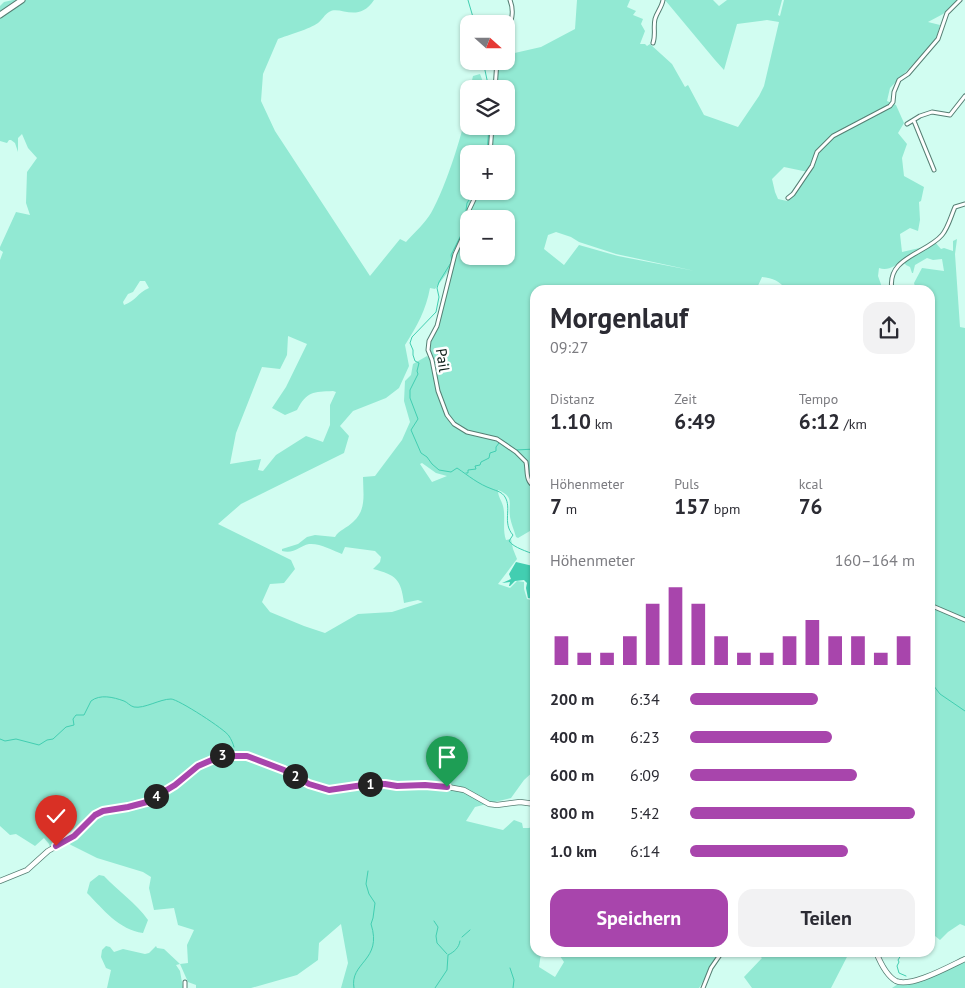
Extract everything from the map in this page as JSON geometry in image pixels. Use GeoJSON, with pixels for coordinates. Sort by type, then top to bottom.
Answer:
{"type":"FeatureCollection","features":[{"type":"Feature","properties":{"kind":"main road"},"geometry":{"type":"LineString","coordinates":[[0,15],[22,0]]}},
{"type":"Feature","properties":{"kind":"street"},"geometry":{"type":"LineString","coordinates":[[510,0],[512,15]]}},
{"type":"Feature","properties":{"kind":"street"},"geometry":{"type":"LineString","coordinates":[[653,43],[655,37],[653,29],[656,16],[662,8],[663,0]]}},
{"type":"Feature","properties":{"kind":"street"},"geometry":{"type":"LineString","coordinates":[[788,198],[793,194],[812,166],[817,152],[833,136],[890,106],[893,102],[894,92],[899,80],[908,74],[938,39],[947,13],[960,0]]}},
{"type":"Feature","properties":{"kind":"street"},"geometry":{"type":"LineString","coordinates":[[907,124],[920,116],[932,112],[950,115],[965,96]]}},
{"type":"Feature","properties":{"kind":"street"},"geometry":{"type":"LineString","coordinates":[[914,121],[934,170]]}},
{"type":"Feature","properties":{"kind":"street","name":"Pail"},"geometry":{"type":"LineString","coordinates":[[474,200],[469,210],[466,230],[455,254],[439,320],[429,341],[428,350],[432,360],[438,391],[451,421],[458,428],[467,432],[497,439],[516,452],[526,462],[527,477],[530,482]]}},
{"type":"Feature","properties":{"kind":"street"},"geometry":{"type":"LineString","coordinates":[[892,285],[899,265],[908,256],[925,250],[942,236],[955,207],[965,204]]}},
{"type":"Feature","properties":{"kind":"street"},"geometry":{"type":"LineString","coordinates":[[935,607],[965,620]]}},
{"type":"Feature","properties":{"kind":"street"},"geometry":{"type":"LineString","coordinates":[[0,881],[27,870],[48,850],[81,830],[95,815],[107,810],[147,802],[175,785],[198,766],[221,756],[247,756],[284,770],[309,784],[329,790],[370,784],[397,786],[438,785],[464,790],[490,804],[530,803]]}},
{"type":"Feature","properties":{"kind":"street"},"geometry":{"type":"LineString","coordinates":[[703,988],[711,968],[719,957]]}},
{"type":"Feature","properties":{"kind":"street"},"geometry":{"type":"LineString","coordinates":[[879,957],[890,976],[896,982],[902,983],[917,981],[965,959]]}},
{"type":"Feature","properties":{"kind":"street"},"geometry":{"type":"LineString","coordinates":[[185,982],[185,988]]}},
{"type":"Feature","properties":{"kind":"shaded area"},"geometry":{"type":"Polygon","coordinates":[[[13,0],[374,0],[362,11],[333,10],[314,25],[278,39],[263,74],[261,101],[275,131],[370,276],[400,239],[406,242],[431,213],[443,188],[460,135],[490,135],[489,145],[460,145],[460,200],[471,200],[469,210],[460,210],[460,239],[453,252],[450,269],[435,289],[430,288],[421,318],[405,345],[409,366],[399,388],[386,398],[353,411],[340,426],[349,436],[344,453],[241,504],[218,524],[291,560],[295,569],[284,583],[270,584],[262,602],[270,612],[325,633],[358,614],[392,612],[423,602],[418,600],[404,603],[401,588],[396,579],[387,573],[373,569],[380,562],[381,557],[375,551],[345,547],[342,554],[313,544],[286,552],[282,551],[282,549],[298,544],[307,537],[315,535],[335,537],[351,524],[362,507],[363,477],[375,476],[402,440],[410,422],[404,401],[405,381],[411,375],[413,364],[427,356],[431,360],[428,346],[437,326],[460,241],[460,265],[515,265],[515,210],[469,210],[474,200],[515,200],[515,145],[490,145],[491,135],[515,135],[515,80],[496,80],[496,70],[515,70],[515,53],[541,47],[575,29],[577,0],[630,0],[627,7],[636,11],[633,15],[643,19],[641,24],[645,31],[640,44],[647,46],[650,44],[672,64],[685,87],[688,85],[704,115],[738,127],[764,86],[779,22],[767,20],[737,24],[724,70],[665,0],[713,0],[719,6],[727,0],[782,0],[778,15],[780,16],[784,0],[957,0],[943,14],[928,22],[940,25],[937,36],[927,50],[890,88],[887,101],[896,105],[904,123],[898,133],[907,144],[902,158],[904,176],[924,187],[921,201],[919,202],[920,220],[918,231],[910,228],[900,234],[902,252],[924,247],[934,241],[941,249],[953,251],[953,241],[957,239],[955,254],[960,327],[965,328],[965,619],[935,606],[935,285],[915,285],[914,283],[922,268],[944,271],[942,259],[933,260],[927,258],[915,265],[913,273],[910,267],[902,260],[892,267],[886,269],[879,268],[878,276],[881,285],[782,285],[776,280],[762,277],[758,285],[530,285],[530,531],[518,538],[516,537],[510,517],[509,498],[498,490],[504,510],[506,540],[511,539],[517,559],[498,584],[510,588],[517,581],[524,582],[527,599],[530,600],[530,775],[511,798],[475,807],[466,821],[503,830],[514,820],[522,823],[523,828],[530,828],[530,957],[540,957],[539,967],[555,977],[564,962],[561,957],[718,957],[699,988],[341,988],[348,963],[341,924],[319,943],[318,960],[297,975],[251,988],[196,988],[196,985],[188,982],[180,964],[188,963],[187,945],[194,930],[178,925],[174,908],[154,910],[149,888],[151,877],[143,872],[97,858],[67,842],[51,851],[49,844],[44,838],[35,846],[16,834],[10,835],[0,826],[0,260],[3,252],[0,250],[0,247],[16,212],[30,215],[26,203],[27,172],[37,158],[28,148],[22,134],[18,138],[18,152],[15,143],[11,140],[7,143],[0,141],[0,6],[4,2],[13,0]],[[784,167],[772,179],[778,199],[787,201],[794,194],[808,172],[784,167]],[[556,232],[548,235],[544,249],[564,265],[579,245],[618,256],[695,271],[616,254],[556,232]],[[140,281],[133,292],[128,294],[123,302],[124,305],[149,288],[145,281],[140,281]],[[288,336],[287,355],[280,369],[262,367],[236,433],[230,464],[261,459],[258,470],[263,471],[276,455],[306,436],[323,442],[330,425],[330,405],[336,392],[311,394],[304,399],[297,410],[285,415],[272,408],[286,387],[307,344],[288,336]],[[422,463],[420,464],[432,482],[447,476],[436,473],[422,463]]]}},
{"type":"Feature","properties":{"kind":"shaded area"},"geometry":{"type":"Polygon","coordinates":[[[480,74],[482,80],[472,80],[473,76],[480,74]]]}},
{"type":"Feature","properties":{"kind":"shaded area"},"geometry":{"type":"Polygon","coordinates":[[[516,562],[530,565],[530,598],[528,598],[526,588],[527,583],[524,580],[515,581],[510,586],[510,582],[502,583],[511,579],[509,574],[516,562]]]}},
{"type":"Feature","properties":{"kind":"shaded area"},"geometry":{"type":"Polygon","coordinates":[[[935,609],[965,621],[965,926],[960,924],[940,940],[935,936],[935,609]]]}},
{"type":"Feature","properties":{"kind":"shaded area"},"geometry":{"type":"Polygon","coordinates":[[[99,875],[104,876],[148,920],[143,933],[126,928],[119,923],[105,912],[87,893],[90,882],[99,875]]]}},
{"type":"Feature","properties":{"kind":"shaded area"},"geometry":{"type":"Polygon","coordinates":[[[106,946],[110,947],[114,952],[123,949],[145,954],[149,953],[156,946],[157,948],[164,949],[180,964],[176,965],[180,971],[183,988],[107,988],[111,970],[106,968],[101,957],[102,950],[106,946]]]}},
{"type":"Feature","properties":{"kind":"shaded area"},"geometry":{"type":"Polygon","coordinates":[[[761,957],[847,957],[831,988],[752,988],[744,977],[762,958],[761,957]]]}},
{"type":"Feature","properties":{"kind":"shaded area"},"geometry":{"type":"Polygon","coordinates":[[[965,960],[965,988],[892,988],[898,984],[913,984],[965,960]]]}},
{"type":"Feature","properties":{"kind":"waterway"},"geometry":{"type":"LineString","coordinates":[[468,0],[472,15]]}},
{"type":"Feature","properties":{"kind":"waterway"},"geometry":{"type":"LineString","coordinates":[[485,70],[487,80]]}},
{"type":"Feature","properties":{"kind":"waterway"},"geometry":{"type":"LineString","coordinates":[[488,135],[488,145]]}},
{"type":"Feature","properties":{"kind":"waterway"},"geometry":{"type":"LineString","coordinates":[[469,200],[463,231],[451,255],[452,261],[437,288],[439,297],[436,312],[412,337],[410,343],[415,361],[419,363],[418,374],[410,390],[410,398],[418,419],[411,430],[421,453],[439,470],[451,472],[457,468],[478,482],[504,495],[508,506],[508,526],[513,535],[509,541],[530,553]]}},
{"type":"Feature","properties":{"kind":"waterway"},"geometry":{"type":"LineString","coordinates":[[502,440],[516,450],[530,449]]}},
{"type":"Feature","properties":{"kind":"waterway"},"geometry":{"type":"LineString","coordinates":[[466,473],[468,473],[468,470],[476,469],[475,466],[480,465],[481,462],[489,458],[490,453],[496,451],[499,443]]}},
{"type":"Feature","properties":{"kind":"waterway"},"geometry":{"type":"LineString","coordinates":[[935,688],[940,694],[965,711]]}},
{"type":"Feature","properties":{"kind":"waterway"},"geometry":{"type":"LineString","coordinates":[[0,739],[5,741],[16,739],[39,745],[53,739],[66,727],[74,725],[73,719],[76,715],[84,715],[91,701],[98,697],[115,698],[138,707],[171,699],[192,709],[220,728],[229,736],[234,747]]}},
{"type":"Feature","properties":{"kind":"waterway"},"geometry":{"type":"LineString","coordinates":[[354,988],[356,972],[370,954],[373,946],[374,936],[371,924],[375,903],[369,894],[366,884],[368,871]]}},
{"type":"Feature","properties":{"kind":"waterway"},"geometry":{"type":"LineString","coordinates":[[434,921],[438,927],[437,943],[447,954]]}},
{"type":"Feature","properties":{"kind":"waterway"},"geometry":{"type":"LineString","coordinates":[[462,937],[470,930]]}},
{"type":"Feature","properties":{"kind":"waterway"},"geometry":{"type":"LineString","coordinates":[[435,988],[447,970],[448,955],[456,950],[460,941]]}},
{"type":"Feature","properties":{"kind":"waterway"},"geometry":{"type":"LineString","coordinates":[[900,957],[897,966],[899,973],[906,976]]}},
{"type":"Feature","properties":{"kind":"waterway"},"geometry":{"type":"LineString","coordinates":[[510,968],[514,980],[513,988]]}},
{"type":"Feature","properties":{"kind":"route"},"geometry":{"type":"LineString","coordinates":[[56,846],[74,836],[95,815],[107,810],[147,802],[175,785],[198,766],[210,759],[221,756],[247,756],[284,770],[309,784],[329,790],[370,784],[397,786],[438,785],[447,787]]}}]}
